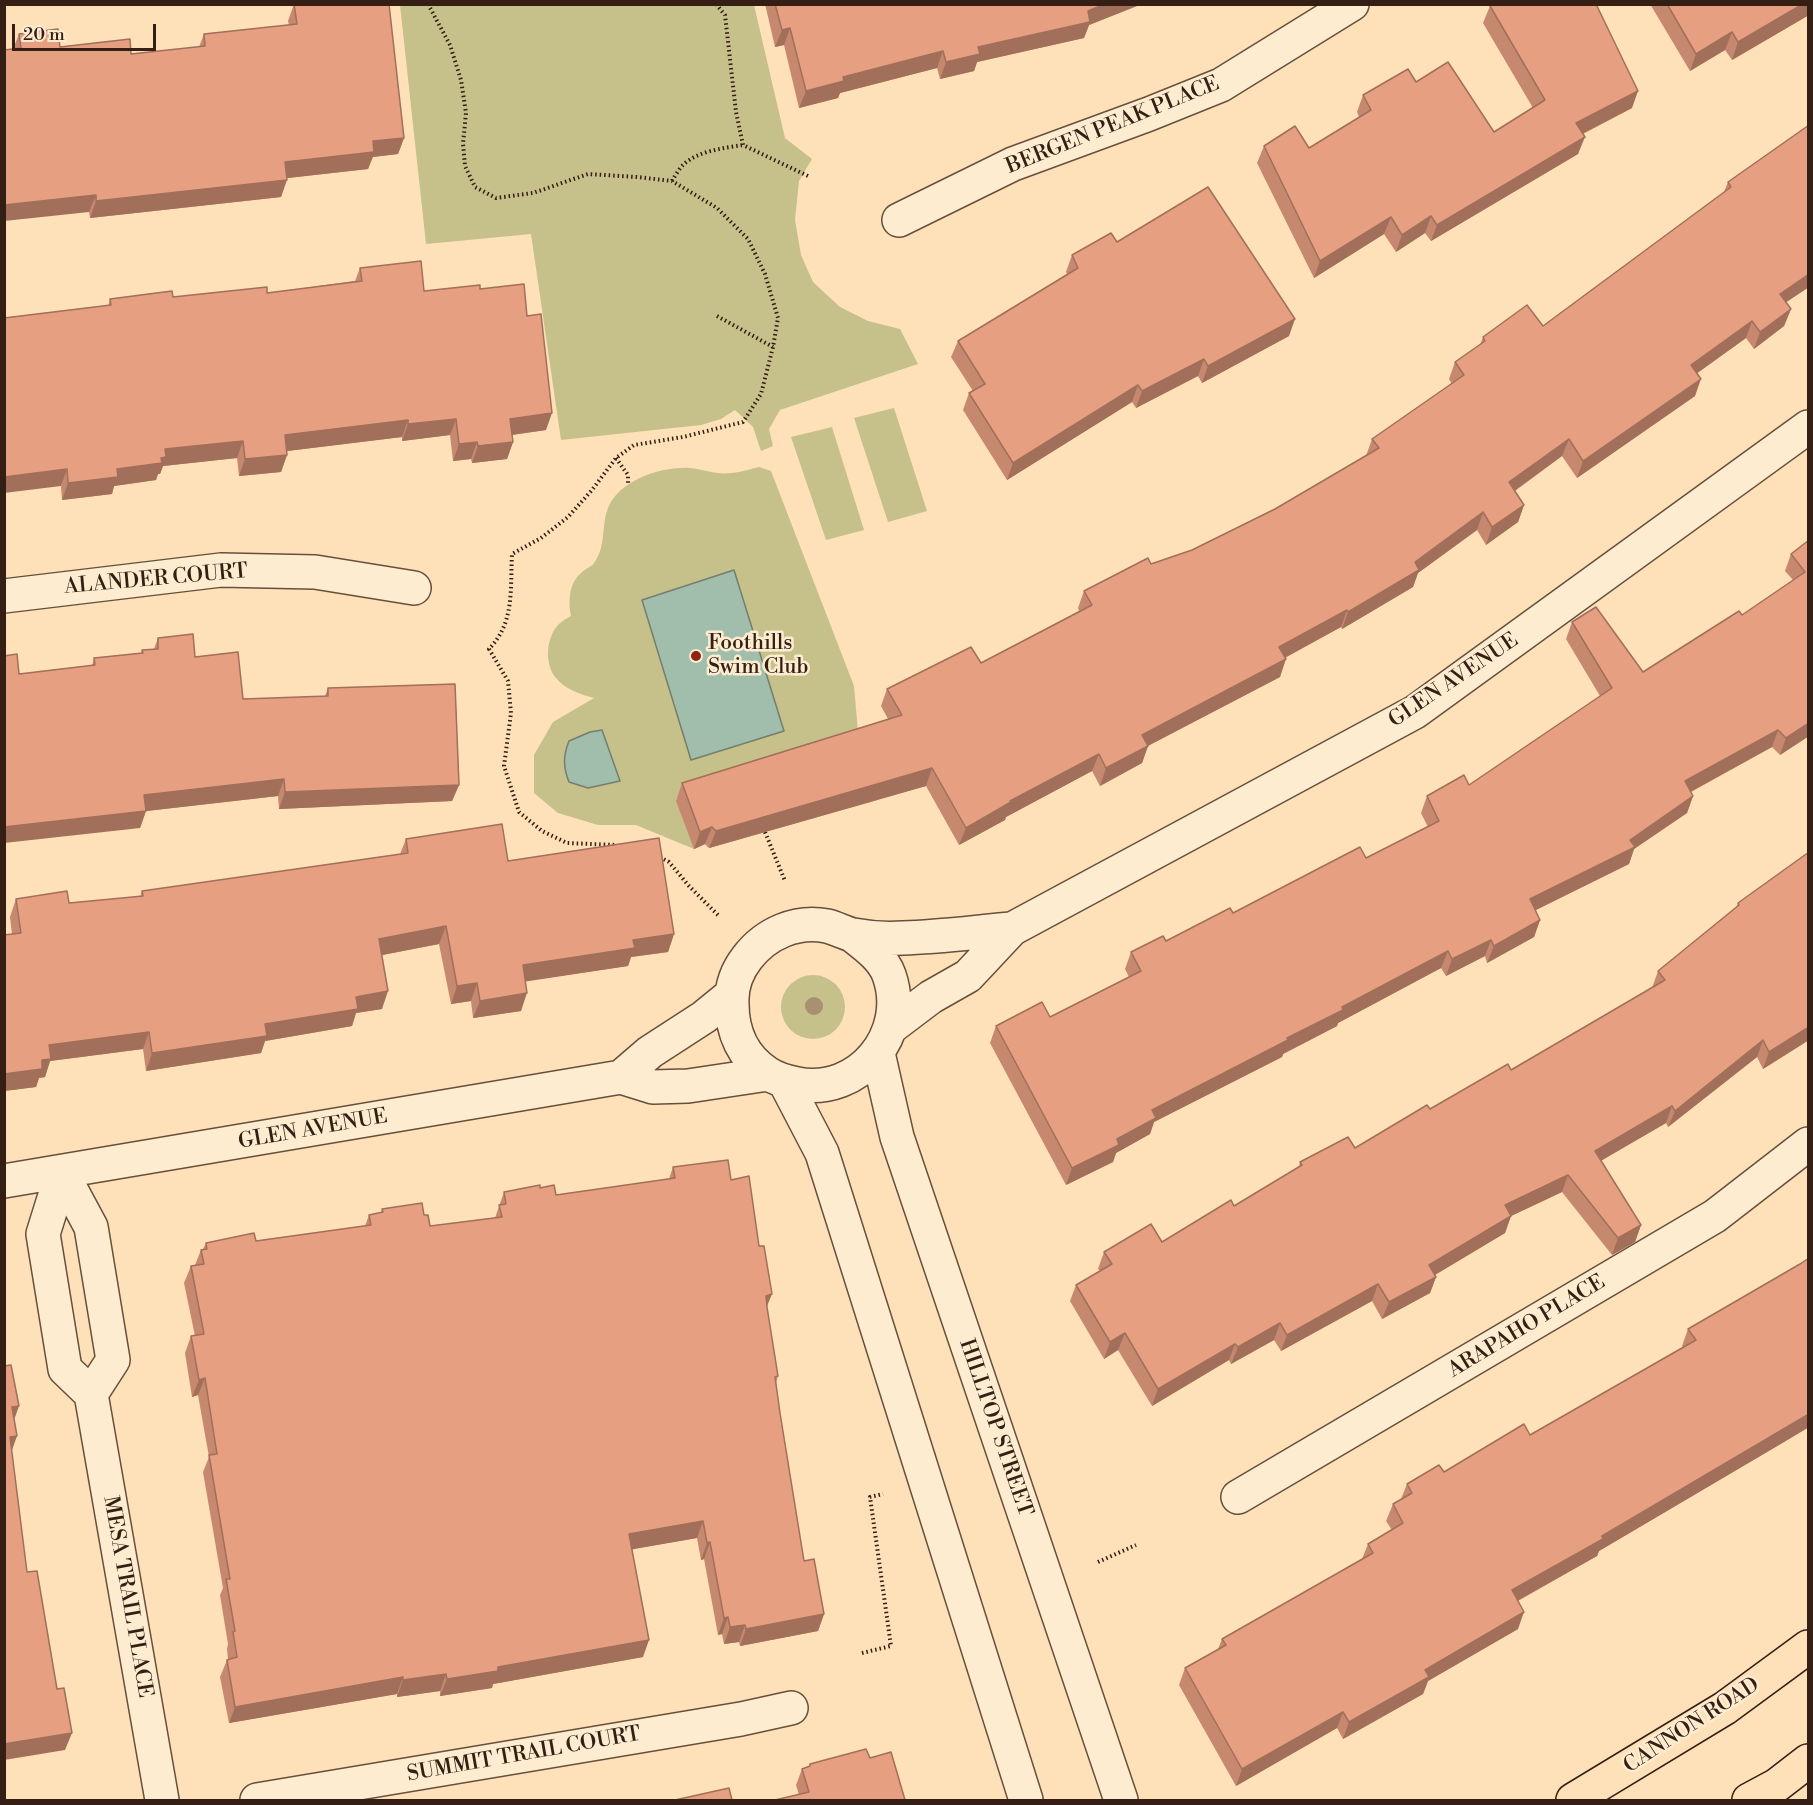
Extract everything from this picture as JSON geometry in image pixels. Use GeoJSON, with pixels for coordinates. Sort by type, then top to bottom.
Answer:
{"type":"FeatureCollection","features":[{"type":"Feature","properties":{"kind":"main road","name":"CANNON ROAD"},"geometry":{"type":"LineString","coordinates":[[1573,1800],[1725,1708],[1809,1647]]}},
{"type":"Feature","properties":{"kind":"main road"},"geometry":{"type":"LineString","coordinates":[[1749,1800],[1777,1785],[1809,1761]]}},
{"type":"Feature","properties":{"kind":"street","name":"BERGEN PEAK PLACE"},"geometry":{"type":"LineString","coordinates":[[899,220],[1013,164],[1149,114],[1221,84],[1352,4]]}},
{"type":"Feature","properties":{"kind":"street","name":"GLEN AVENUE"},"geometry":{"type":"LineString","coordinates":[[884,1041],[931,997],[968,975],[1012,929],[1415,712],[1809,427]]}},
{"type":"Feature","properties":{"kind":"street","name":"ALANDER COURT"},"geometry":{"type":"LineString","coordinates":[[4,596],[221,570],[315,572],[414,588]]}},
{"type":"Feature","properties":{"kind":"street"},"geometry":{"type":"LineString","coordinates":[[777,1078],[811,1087],[836,1083],[860,1071],[884,1041],[893,1001],[888,974],[873,952],[852,935],[828,926],[801,925],[776,933],[755,948],[739,969],[731,995],[732,1021],[741,1047],[777,1078],[822,1153],[1026,1800]]}},
{"type":"Feature","properties":{"kind":"street","name":"GLEN AVENUE"},"geometry":{"type":"LineString","coordinates":[[852,935],[903,938],[1012,929]]}},
{"type":"Feature","properties":{"kind":"street"},"geometry":{"type":"LineString","coordinates":[[621,1077],[650,1052],[704,1017],[731,995]]}},
{"type":"Feature","properties":{"kind":"street","name":"HILLTOP STREET"},"geometry":{"type":"LineString","coordinates":[[884,1041],[897,1137],[1121,1800]]}},
{"type":"Feature","properties":{"kind":"street","name":"GLEN AVENUE"},"geometry":{"type":"LineString","coordinates":[[4,1181],[621,1077],[653,1087],[777,1078]]}},
{"type":"Feature","properties":{"kind":"street","name":"ARAPAHO PLACE"},"geometry":{"type":"LineString","coordinates":[[1238,1497],[1715,1216],[1809,1144]]}},
{"type":"Feature","properties":{"kind":"street"},"geometry":{"type":"LineString","coordinates":[[62,1173],[91,1227],[113,1360],[92,1394],[65,1369],[43,1234],[62,1173]]}},
{"type":"Feature","properties":{"kind":"street","name":"MESA TRAIL PLACE"},"geometry":{"type":"LineString","coordinates":[[92,1394],[162,1800]]}},
{"type":"Feature","properties":{"kind":"street","name":"SUMMIT TRAIL COURT"},"geometry":{"type":"LineString","coordinates":[[257,1800],[741,1719],[791,1708]]}},
{"type":"Feature","properties":{"kind":"path"},"geometry":{"type":"LineString","coordinates":[[428,4],[450,45],[461,80],[466,113],[462,144],[465,166],[475,187],[496,198],[533,193],[588,174],[672,182],[717,208],[748,239],[765,274],[778,318],[761,394],[743,422],[683,437],[634,445],[616,458],[568,517],[541,538],[512,554],[509,615],[499,639],[489,649],[508,681],[511,713],[504,766],[519,812],[542,831],[567,843],[617,845]]}},
{"type":"Feature","properties":{"kind":"path"},"geometry":{"type":"LineString","coordinates":[[716,4],[725,15],[736,112],[743,145]]}},
{"type":"Feature","properties":{"kind":"path"},"geometry":{"type":"LineString","coordinates":[[672,182],[683,165],[697,157],[718,149],[743,145],[807,176]]}},
{"type":"Feature","properties":{"kind":"path"},"geometry":{"type":"LineString","coordinates":[[717,316],[773,347]]}},
{"type":"Feature","properties":{"kind":"path"},"geometry":{"type":"LineString","coordinates":[[616,458],[628,475],[628,485]]}},
{"type":"Feature","properties":{"kind":"path"},"geometry":{"type":"LineString","coordinates":[[765,832],[785,881]]}},
{"type":"Feature","properties":{"kind":"path"},"geometry":{"type":"LineString","coordinates":[[658,856],[669,862],[718,915]]}},
{"type":"Feature","properties":{"kind":"path"},"geometry":{"type":"LineString","coordinates":[[862,1653],[891,1646],[870,1497],[883,1494]]}},
{"type":"Feature","properties":{"kind":"path"},"geometry":{"type":"LineString","coordinates":[[1098,1562],[1136,1545]]}},
{"type":"Feature","properties":{"kind":"shaded area"},"geometry":{"type":"Polygon","coordinates":[[[400,5],[754,5],[785,138],[812,159],[799,181],[795,220],[801,255],[813,282],[840,307],[868,321],[900,329],[918,364],[780,410],[769,429],[773,446],[761,451],[753,427],[735,410],[721,419],[701,425],[561,440],[531,234],[426,244],[400,5]]]}},
{"type":"Feature","properties":{"kind":"shaded area"},"geometry":{"type":"Polygon","coordinates":[[[894,408],[927,511],[888,522],[854,418],[894,408]]]}},
{"type":"Feature","properties":{"kind":"shaded area"},"geometry":{"type":"Polygon","coordinates":[[[832,427],[864,530],[826,540],[791,437],[832,427]]]}},
{"type":"Feature","properties":{"kind":"shaded area","name":"Foothills Swim Club"},"geometry":{"type":"Polygon","coordinates":[[[759,467],[771,471],[854,686],[859,743],[878,800],[709,848],[705,844],[694,849],[636,825],[598,825],[558,813],[534,793],[534,755],[553,722],[594,698],[569,689],[556,678],[548,658],[549,643],[559,624],[571,616],[570,599],[574,582],[593,564],[599,554],[608,508],[614,498],[631,483],[655,472],[691,468],[727,473],[759,467]]]}},
{"type":"Feature","properties":{"kind":"shaded area"},"geometry":{"type":"Polygon","coordinates":[[[734,570],[784,731],[691,760],[642,600],[734,570]]]}},
{"type":"Feature","properties":{"kind":"shaded area"},"geometry":{"type":"Polygon","coordinates":[[[602,730],[620,781],[588,788],[569,782],[564,762],[569,741],[590,732],[602,730]]]}},
{"type":"Feature","properties":{"kind":"shaded area"},"geometry":{"type":"Polygon","coordinates":[[[813,975],[831,981],[839,989],[845,1007],[839,1025],[831,1033],[813,1039],[795,1033],[787,1025],[781,1007],[787,989],[795,981],[813,975]]]}},
{"type":"Feature","properties":{"kind":"building"},"geometry":{"type":"Polygon","coordinates":[[[294,4],[389,4],[404,138],[373,141],[374,152],[285,162],[287,180],[96,201],[96,195],[4,205],[4,50],[21,48],[19,34],[58,29],[60,47],[130,39],[131,54],[205,46],[204,34],[297,24],[294,4]]]}},
{"type":"Feature","properties":{"kind":"building"},"geometry":{"type":"Polygon","coordinates":[[[775,4],[1105,4],[1088,11],[1090,22],[978,47],[980,54],[946,62],[943,51],[843,77],[844,81],[806,91],[790,28],[782,30],[775,4]]]}},
{"type":"Feature","properties":{"kind":"building"},"geometry":{"type":"Polygon","coordinates":[[[1493,4],[1596,4],[1638,91],[1576,123],[1585,137],[1437,225],[1431,216],[1402,235],[1391,217],[1320,261],[1264,146],[1295,126],[1309,148],[1371,110],[1363,95],[1408,69],[1416,82],[1448,62],[1494,132],[1545,100],[1490,6],[1493,4]]]}},
{"type":"Feature","properties":{"kind":"building"},"geometry":{"type":"Polygon","coordinates":[[[1667,4],[1803,4],[1738,42],[1732,32],[1696,54],[1667,4]]]}},
{"type":"Feature","properties":{"kind":"building"},"geometry":{"type":"Polygon","coordinates":[[[1809,125],[1809,274],[1780,294],[1791,309],[1760,332],[1752,321],[1691,365],[1701,379],[1583,461],[1569,439],[1509,482],[1524,505],[1492,527],[1483,512],[1415,562],[1419,570],[1348,612],[1347,610],[1279,647],[1286,659],[1142,735],[1148,746],[1106,768],[1099,754],[1010,801],[966,828],[932,768],[716,831],[712,827],[700,832],[682,783],[902,715],[887,689],[971,647],[981,663],[1092,605],[1084,591],[1148,558],[1151,564],[1192,550],[1275,509],[1379,448],[1372,439],[1464,375],[1455,362],[1485,341],[1483,337],[1527,305],[1543,326],[1731,187],[1728,182],[1809,125]]]}},
{"type":"Feature","properties":{"kind":"building"},"geometry":{"type":"Polygon","coordinates":[[[1208,187],[1295,319],[1208,366],[1204,359],[1142,391],[1138,385],[1013,463],[969,393],[985,384],[958,341],[1078,268],[1072,255],[1111,233],[1117,242],[1208,187]]]}},
{"type":"Feature","properties":{"kind":"building"},"geometry":{"type":"Polygon","coordinates":[[[421,261],[424,291],[480,285],[480,289],[524,284],[527,316],[541,314],[552,413],[510,419],[513,442],[478,446],[477,442],[459,444],[456,419],[408,424],[408,420],[285,435],[287,455],[245,459],[243,441],[165,449],[166,457],[161,458],[162,463],[117,469],[118,477],[68,483],[67,469],[4,477],[4,318],[111,305],[110,299],[172,291],[173,297],[267,287],[267,293],[362,281],[360,268],[421,261]]]}},
{"type":"Feature","properties":{"kind":"building"},"geometry":{"type":"Polygon","coordinates":[[[1809,540],[1809,723],[1786,738],[1778,730],[1685,781],[1693,796],[1630,840],[1635,847],[1530,899],[1540,920],[1494,946],[1491,940],[1452,959],[1448,951],[1342,1007],[1343,1010],[1287,1038],[1288,1040],[1152,1110],[1156,1118],[1117,1139],[1119,1145],[1072,1168],[996,1026],[1042,1002],[1050,1017],[1141,971],[1131,952],[1163,936],[1166,941],[1230,908],[1233,913],[1360,847],[1366,858],[1439,821],[1427,796],[1464,775],[1469,785],[1612,688],[1572,622],[1596,607],[1643,672],[1739,611],[1742,615],[1805,572],[1791,554],[1809,540]]]}},
{"type":"Feature","properties":{"kind":"building"},"geometry":{"type":"Polygon","coordinates":[[[193,634],[195,657],[238,652],[243,699],[328,696],[328,688],[455,684],[459,785],[285,792],[284,779],[144,795],[146,811],[4,827],[4,656],[17,654],[19,674],[95,665],[94,658],[143,653],[142,650],[158,649],[158,638],[193,634]]]}},
{"type":"Feature","properties":{"kind":"building"},"geometry":{"type":"Polygon","coordinates":[[[502,824],[508,861],[659,838],[674,934],[633,940],[635,948],[523,965],[527,993],[480,1001],[477,983],[457,986],[446,926],[379,939],[388,991],[356,997],[358,1009],[265,1024],[267,1036],[152,1053],[149,1032],[49,1045],[51,1059],[42,1060],[42,1069],[4,1074],[4,935],[21,933],[16,899],[67,891],[69,903],[143,896],[142,891],[408,853],[406,839],[502,824]]]}},
{"type":"Feature","properties":{"kind":"building"},"geometry":{"type":"Polygon","coordinates":[[[1809,852],[1809,1027],[1769,1052],[1763,1040],[1675,1111],[1672,1106],[1595,1151],[1641,1225],[1618,1238],[1568,1175],[1505,1205],[1511,1216],[1429,1265],[1436,1277],[1389,1302],[1378,1284],[1287,1335],[1280,1323],[1238,1347],[1235,1344],[1158,1389],[1125,1333],[1110,1342],[1076,1285],[1112,1264],[1104,1252],[1151,1224],[1162,1242],[1231,1200],[1234,1206],[1302,1165],[1300,1162],[1348,1137],[1355,1148],[1427,1105],[1430,1109],[1508,1064],[1511,1070],[1665,980],[1658,971],[1739,905],[1738,903],[1809,852]]]}},
{"type":"Feature","properties":{"kind":"building"},"geometry":{"type":"Polygon","coordinates":[[[728,1160],[731,1180],[749,1176],[759,1246],[764,1246],[772,1294],[766,1296],[778,1376],[775,1377],[804,1561],[814,1559],[824,1614],[746,1629],[745,1625],[730,1627],[728,1617],[724,1618],[710,1542],[707,1543],[703,1521],[629,1534],[649,1640],[498,1667],[498,1671],[447,1679],[446,1674],[403,1680],[403,1677],[235,1707],[227,1660],[237,1657],[226,1579],[230,1579],[209,1455],[217,1454],[205,1378],[199,1380],[191,1336],[204,1334],[191,1266],[204,1264],[201,1250],[207,1249],[206,1243],[254,1233],[256,1241],[371,1225],[369,1215],[383,1212],[382,1209],[422,1203],[424,1215],[428,1215],[430,1226],[502,1217],[499,1205],[506,1204],[504,1192],[540,1185],[540,1188],[554,1185],[556,1195],[675,1178],[673,1167],[728,1160]]]}},
{"type":"Feature","properties":{"kind":"building"},"geometry":{"type":"Polygon","coordinates":[[[1809,1258],[1809,1414],[1602,1536],[1603,1539],[1512,1590],[1524,1612],[1425,1670],[1429,1677],[1349,1722],[1343,1712],[1242,1769],[1185,1668],[1226,1645],[1222,1639],[1373,1553],[1368,1544],[1403,1523],[1393,1504],[1412,1493],[1407,1484],[1439,1465],[1444,1472],[1524,1424],[1530,1435],[1696,1340],[1688,1329],[1809,1258]]]}},
{"type":"Feature","properties":{"kind":"building"},"geometry":{"type":"Polygon","coordinates":[[[11,1365],[19,1406],[12,1407],[17,1436],[10,1437],[27,1572],[37,1571],[57,1689],[64,1688],[72,1733],[4,1744],[4,1366],[11,1365]]]}},
{"type":"Feature","properties":{"kind":"building"},"geometry":{"type":"Polygon","coordinates":[[[866,1749],[870,1758],[891,1752],[905,1800],[775,1800],[809,1792],[802,1769],[810,1764],[866,1749]]]}},
{"type":"Feature","properties":{"kind":"building"},"geometry":{"type":"Polygon","coordinates":[[[729,1788],[732,1800],[675,1800],[729,1788]]]}},
{"type":"Feature","properties":{"kind":"place","name":"Foothills Swim Club"},"geometry":{"type":"Point","coordinates":[696,656]}}]}
